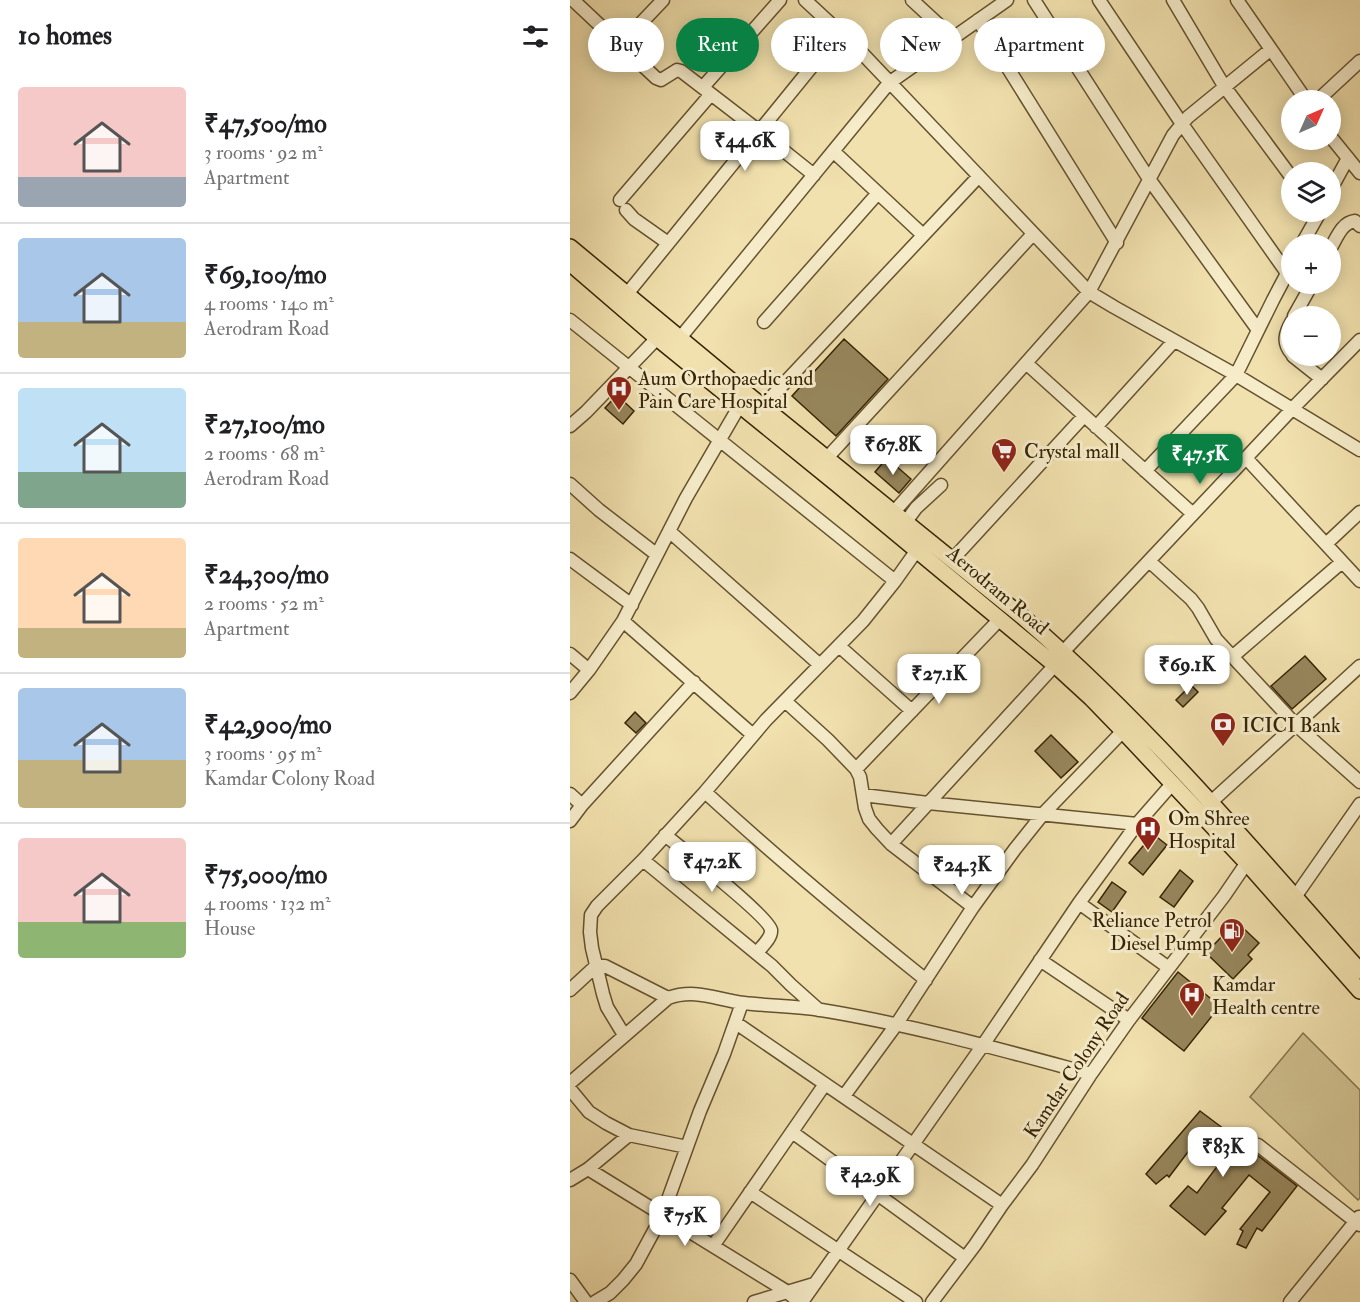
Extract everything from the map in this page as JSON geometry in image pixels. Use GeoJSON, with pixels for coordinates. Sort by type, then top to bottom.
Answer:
{"type":"FeatureCollection","features":[{"type":"Feature","properties":{"kind":"main road","name":"Aerodram Road"},"geometry":{"type":"LineString","coordinates":[[570,247],[627,294],[662,333],[740,405],[1000,619],[1059,659],[1091,698],[1172,784],[1295,897],[1360,971]]}},
{"type":"Feature","properties":{"kind":"main road","name":"Aerodram Road"},"geometry":{"type":"LineString","coordinates":[[570,263],[662,333],[680,338],[951,560],[1059,659],[1128,715],[1211,802],[1250,857],[1360,991]]}},
{"type":"Feature","properties":{"kind":"street"},"geometry":{"type":"LineString","coordinates":[[573,0],[592,18]]}},
{"type":"Feature","properties":{"kind":"street"},"geometry":{"type":"LineString","coordinates":[[646,18],[663,0]]}},
{"type":"Feature","properties":{"kind":"street"},"geometry":{"type":"LineString","coordinates":[[668,243],[634,219],[623,205],[707,91],[780,0]]}},
{"type":"Feature","properties":{"kind":"street"},"geometry":{"type":"LineString","coordinates":[[805,0],[825,18]]}},
{"type":"Feature","properties":{"kind":"street"},"geometry":{"type":"LineString","coordinates":[[912,0],[931,18]]}},
{"type":"Feature","properties":{"kind":"street"},"geometry":{"type":"LineString","coordinates":[[981,18],[1007,0]]}},
{"type":"Feature","properties":{"kind":"street"},"geometry":{"type":"LineString","coordinates":[[1034,0],[1149,179],[1258,330]]}},
{"type":"Feature","properties":{"kind":"street"},"geometry":{"type":"LineString","coordinates":[[1100,0],[1182,124],[1281,258]]}},
{"type":"Feature","properties":{"kind":"street"},"geometry":{"type":"LineString","coordinates":[[1173,0],[1224,86],[1281,163]]}},
{"type":"Feature","properties":{"kind":"street"},"geometry":{"type":"LineString","coordinates":[[1237,0],[1299,90]]}},
{"type":"Feature","properties":{"kind":"street"},"geometry":{"type":"LineString","coordinates":[[893,513],[1089,292],[1173,135],[1188,117],[1270,50]]}},
{"type":"Feature","properties":{"kind":"street"},"geometry":{"type":"LineString","coordinates":[[868,61],[1089,292],[1293,408],[1360,450]]}},
{"type":"Feature","properties":{"kind":"street"},"geometry":{"type":"LineString","coordinates":[[1331,90],[1357,69]]}},
{"type":"Feature","properties":{"kind":"street"},"geometry":{"type":"LineString","coordinates":[[650,72],[661,81],[677,70],[681,71],[814,175]]}},
{"type":"Feature","properties":{"kind":"street"},"geometry":{"type":"LineString","coordinates":[[627,294],[807,72]]}},
{"type":"Feature","properties":{"kind":"street"},"geometry":{"type":"LineString","coordinates":[[680,338],[889,83],[904,72]]}},
{"type":"Feature","properties":{"kind":"street"},"geometry":{"type":"LineString","coordinates":[[1010,72],[1116,243]]}},
{"type":"Feature","properties":{"kind":"street"},"geometry":{"type":"LineString","coordinates":[[1341,149],[1360,173]]}},
{"type":"Feature","properties":{"kind":"street"},"geometry":{"type":"LineString","coordinates":[[833,151],[923,236]]}},
{"type":"Feature","properties":{"kind":"street"},"geometry":{"type":"LineString","coordinates":[[1341,171],[1348,158]]}},
{"type":"Feature","properties":{"kind":"street"},"geometry":{"type":"LineString","coordinates":[[762,406],[978,176]]}},
{"type":"Feature","properties":{"kind":"street"},"geometry":{"type":"LineString","coordinates":[[764,322],[878,193]]}},
{"type":"Feature","properties":{"kind":"street"},"geometry":{"type":"LineString","coordinates":[[1339,234],[1350,221],[1355,221],[1360,226]]}},
{"type":"Feature","properties":{"kind":"street"},"geometry":{"type":"LineString","coordinates":[[826,459],[1033,234]]}},
{"type":"Feature","properties":{"kind":"street"},"geometry":{"type":"LineString","coordinates":[[1145,471],[1236,375],[1281,285]]}},
{"type":"Feature","properties":{"kind":"street"},"geometry":{"type":"LineString","coordinates":[[570,320],[895,581]]}},
{"type":"Feature","properties":{"kind":"street"},"geometry":{"type":"LineString","coordinates":[[570,426],[662,333]]}},
{"type":"Feature","properties":{"kind":"street"},"geometry":{"type":"LineString","coordinates":[[891,844],[1149,561],[1360,340]]}},
{"type":"Feature","properties":{"kind":"street"},"geometry":{"type":"LineString","coordinates":[[1096,427],[1174,341]]}},
{"type":"Feature","properties":{"kind":"street"},"geometry":{"type":"LineString","coordinates":[[1026,363],[1193,514]]}},
{"type":"Feature","properties":{"kind":"street"},"geometry":{"type":"LineString","coordinates":[[1306,366],[1322,379]]}},
{"type":"Feature","properties":{"kind":"street"},"geometry":{"type":"LineString","coordinates":[[570,693],[590,670],[624,621],[686,498],[740,405]]}},
{"type":"Feature","properties":{"kind":"street"},"geometry":{"type":"LineString","coordinates":[[951,560],[1084,416]]}},
{"type":"Feature","properties":{"kind":"street"},"geometry":{"type":"LineString","coordinates":[[1246,458],[1360,581]]}},
{"type":"Feature","properties":{"kind":"street"},"geometry":{"type":"LineString","coordinates":[[570,484],[599,510],[656,554]]}},
{"type":"Feature","properties":{"kind":"street"},"geometry":{"type":"LineString","coordinates":[[906,523],[916,508],[941,485]]}},
{"type":"Feature","properties":{"kind":"street"},"geometry":{"type":"LineString","coordinates":[[1326,544],[1360,512]]}},
{"type":"Feature","properties":{"kind":"street"},"geometry":{"type":"LineString","coordinates":[[669,531],[820,665]]}},
{"type":"Feature","properties":{"kind":"street"},"geometry":{"type":"LineString","coordinates":[[624,1035],[607,1007],[590,932],[591,915],[705,792],[753,735],[863,621],[917,550]]}},
{"type":"Feature","properties":{"kind":"street"},"geometry":{"type":"LineString","coordinates":[[570,559],[633,605]]}},
{"type":"Feature","properties":{"kind":"street"},"geometry":{"type":"LineString","coordinates":[[1149,561],[1191,599],[1216,639],[1296,725],[1360,782]]}},
{"type":"Feature","properties":{"kind":"street"},"geometry":{"type":"LineString","coordinates":[[1232,657],[1342,562]]}},
{"type":"Feature","properties":{"kind":"street"},"geometry":{"type":"LineString","coordinates":[[856,769],[1000,619]]}},
{"type":"Feature","properties":{"kind":"street"},"geometry":{"type":"LineString","coordinates":[[624,621],[753,735]]}},
{"type":"Feature","properties":{"kind":"street"},"geometry":{"type":"LineString","coordinates":[[839,646],[912,711]]}},
{"type":"Feature","properties":{"kind":"street"},"geometry":{"type":"LineString","coordinates":[[570,654],[590,670]]}},
{"type":"Feature","properties":{"kind":"street"},"geometry":{"type":"LineString","coordinates":[[1211,802],[1360,666]]}},
{"type":"Feature","properties":{"kind":"street"},"geometry":{"type":"LineString","coordinates":[[570,821],[694,682]]}},
{"type":"Feature","properties":{"kind":"street"},"geometry":{"type":"LineString","coordinates":[[785,701],[856,769],[860,777],[865,808],[876,830],[973,907]]}},
{"type":"Feature","properties":{"kind":"street"},"geometry":{"type":"LineString","coordinates":[[844,1096],[896,1025],[973,907],[1015,849],[1043,814],[1123,731]]}},
{"type":"Feature","properties":{"kind":"street"},"geometry":{"type":"LineString","coordinates":[[588,1169],[800,1302],[983,1045],[1079,903],[1137,824],[1172,784]]}},
{"type":"Feature","properties":{"kind":"street"},"geometry":{"type":"LineString","coordinates":[[705,792],[848,917],[926,980]]}},
{"type":"Feature","properties":{"kind":"street"},"geometry":{"type":"LineString","coordinates":[[570,794],[582,805]]}},
{"type":"Feature","properties":{"kind":"street"},"geometry":{"type":"LineString","coordinates":[[863,795],[1137,824]]}},
{"type":"Feature","properties":{"kind":"street"},"geometry":{"type":"LineString","coordinates":[[1295,897],[1360,804]]}},
{"type":"Feature","properties":{"kind":"street"},"geometry":{"type":"LineString","coordinates":[[665,835],[737,894],[769,924],[772,932],[757,953]]}},
{"type":"Feature","properties":{"kind":"street","name":"Kamdar Colony Road"},"geometry":{"type":"LineString","coordinates":[[933,1302],[1046,1145],[1129,1020],[1224,896],[1250,857]]}},
{"type":"Feature","properties":{"kind":"street"},"geometry":{"type":"LineString","coordinates":[[643,860],[757,953],[819,1010]]}},
{"type":"Feature","properties":{"kind":"street"},"geometry":{"type":"LineString","coordinates":[[1079,903],[1169,968]]}},
{"type":"Feature","properties":{"kind":"street"},"geometry":{"type":"LineString","coordinates":[[1040,960],[1129,1020]]}},
{"type":"Feature","properties":{"kind":"street"},"geometry":{"type":"LineString","coordinates":[[570,990],[596,966],[605,966],[669,998]]}},
{"type":"Feature","properties":{"kind":"street"},"geometry":{"type":"LineString","coordinates":[[570,1083],[669,998],[692,993],[742,1003],[819,1010],[896,1025],[983,1045],[1091,1074]]}},
{"type":"Feature","properties":{"kind":"street"},"geometry":{"type":"LineString","coordinates":[[595,1302],[610,1293],[636,1264],[662,1216],[742,1003]]}},
{"type":"Feature","properties":{"kind":"street"},"geometry":{"type":"LineString","coordinates":[[736,1023],[1002,1205]]}},
{"type":"Feature","properties":{"kind":"street"},"geometry":{"type":"LineString","coordinates":[[713,1246],[825,1084]]}},
{"type":"Feature","properties":{"kind":"street"},"geometry":{"type":"LineString","coordinates":[[570,1089],[589,1112],[628,1135],[687,1147]]}},
{"type":"Feature","properties":{"kind":"street"},"geometry":{"type":"LineString","coordinates":[[792,1132],[965,1258]]}},
{"type":"Feature","properties":{"kind":"street"},"geometry":{"type":"LineString","coordinates":[[570,1180],[588,1169],[628,1135]]}},
{"type":"Feature","properties":{"kind":"street"},"geometry":{"type":"LineString","coordinates":[[1258,1145],[1358,1221],[1290,1302]]}},
{"type":"Feature","properties":{"kind":"street"},"geometry":{"type":"LineString","coordinates":[[750,1192],[916,1302]]}},
{"type":"Feature","properties":{"kind":"street"},"geometry":{"type":"LineString","coordinates":[[570,1280],[586,1302]]}},
{"type":"Feature","properties":{"kind":"street"},"geometry":{"type":"LineString","coordinates":[[753,1302],[814,1284]]}},
{"type":"Feature","properties":{"kind":"shaded area"},"geometry":{"type":"Polygon","coordinates":[[[1303,1033],[1360,1090],[1360,1198],[1358,1200],[1250,1097],[1303,1033]]]}},
{"type":"Feature","properties":{"kind":"building"},"geometry":{"type":"Polygon","coordinates":[[[844,339],[888,379],[836,436],[792,396],[844,339]]]}},
{"type":"Feature","properties":{"kind":"building"},"geometry":{"type":"Polygon","coordinates":[[[617,395],[634,411],[623,424],[605,408],[617,395]]]}},
{"type":"Feature","properties":{"kind":"building"},"geometry":{"type":"Polygon","coordinates":[[[887,458],[911,479],[899,493],[875,472],[887,458]]]}},
{"type":"Feature","properties":{"kind":"building"},"geometry":{"type":"Polygon","coordinates":[[[1305,656],[1326,679],[1292,709],[1271,686],[1305,656]]]}},
{"type":"Feature","properties":{"kind":"building"},"geometry":{"type":"Polygon","coordinates":[[[1191,685],[1198,692],[1183,707],[1176,700],[1191,685]]]}},
{"type":"Feature","properties":{"kind":"building"},"geometry":{"type":"Polygon","coordinates":[[[635,712],[646,723],[636,733],[625,723],[635,712]]]}},
{"type":"Feature","properties":{"kind":"building"},"geometry":{"type":"Polygon","coordinates":[[[1051,735],[1078,762],[1061,778],[1035,751],[1051,735]]]}},
{"type":"Feature","properties":{"kind":"building"},"geometry":{"type":"Polygon","coordinates":[[[1153,834],[1167,845],[1143,875],[1129,863],[1153,834]]]}},
{"type":"Feature","properties":{"kind":"building"},"geometry":{"type":"Polygon","coordinates":[[[1180,870],[1193,881],[1174,907],[1160,897],[1180,870]]]}},
{"type":"Feature","properties":{"kind":"building"},"geometry":{"type":"Polygon","coordinates":[[[1112,882],[1126,892],[1112,912],[1098,902],[1112,882]]]}},
{"type":"Feature","properties":{"kind":"building"},"geometry":{"type":"Polygon","coordinates":[[[1242,927],[1259,943],[1248,955],[1252,959],[1233,979],[1206,953],[1227,931],[1233,936],[1242,927]]]}},
{"type":"Feature","properties":{"kind":"building"},"geometry":{"type":"Polygon","coordinates":[[[1178,972],[1220,1006],[1184,1051],[1142,1018],[1178,972]]]}},
{"type":"Feature","properties":{"kind":"building"},"geometry":{"type":"Polygon","coordinates":[[[1200,1111],[1240,1141],[1248,1130],[1257,1137],[1250,1143],[1252,1151],[1297,1186],[1262,1231],[1257,1228],[1246,1248],[1237,1244],[1243,1231],[1240,1229],[1270,1192],[1249,1175],[1222,1208],[1226,1211],[1205,1235],[1170,1206],[1188,1186],[1197,1193],[1226,1155],[1200,1136],[1169,1177],[1167,1175],[1156,1184],[1146,1174],[1200,1111]]]}},
{"type":"Feature","properties":{"kind":"place","name":"Aum Orthopaedic and Pain Care Hospital"},"geometry":{"type":"Point","coordinates":[619,412]}},
{"type":"Feature","properties":{"kind":"place","name":"Crystal mall"},"geometry":{"type":"Point","coordinates":[1004,474]}},
{"type":"Feature","properties":{"kind":"place","name":"ICICI Bank"},"geometry":{"type":"Point","coordinates":[1223,748]}},
{"type":"Feature","properties":{"kind":"place","name":"Om Shree Hospital"},"geometry":{"type":"Point","coordinates":[1148,852]}},
{"type":"Feature","properties":{"kind":"place","name":"Reliance Petrol Diesel Pump"},"geometry":{"type":"Point","coordinates":[1232,954]}},
{"type":"Feature","properties":{"kind":"place","name":"Kamdar Health centre"},"geometry":{"type":"Point","coordinates":[1192,1018]}}]}
